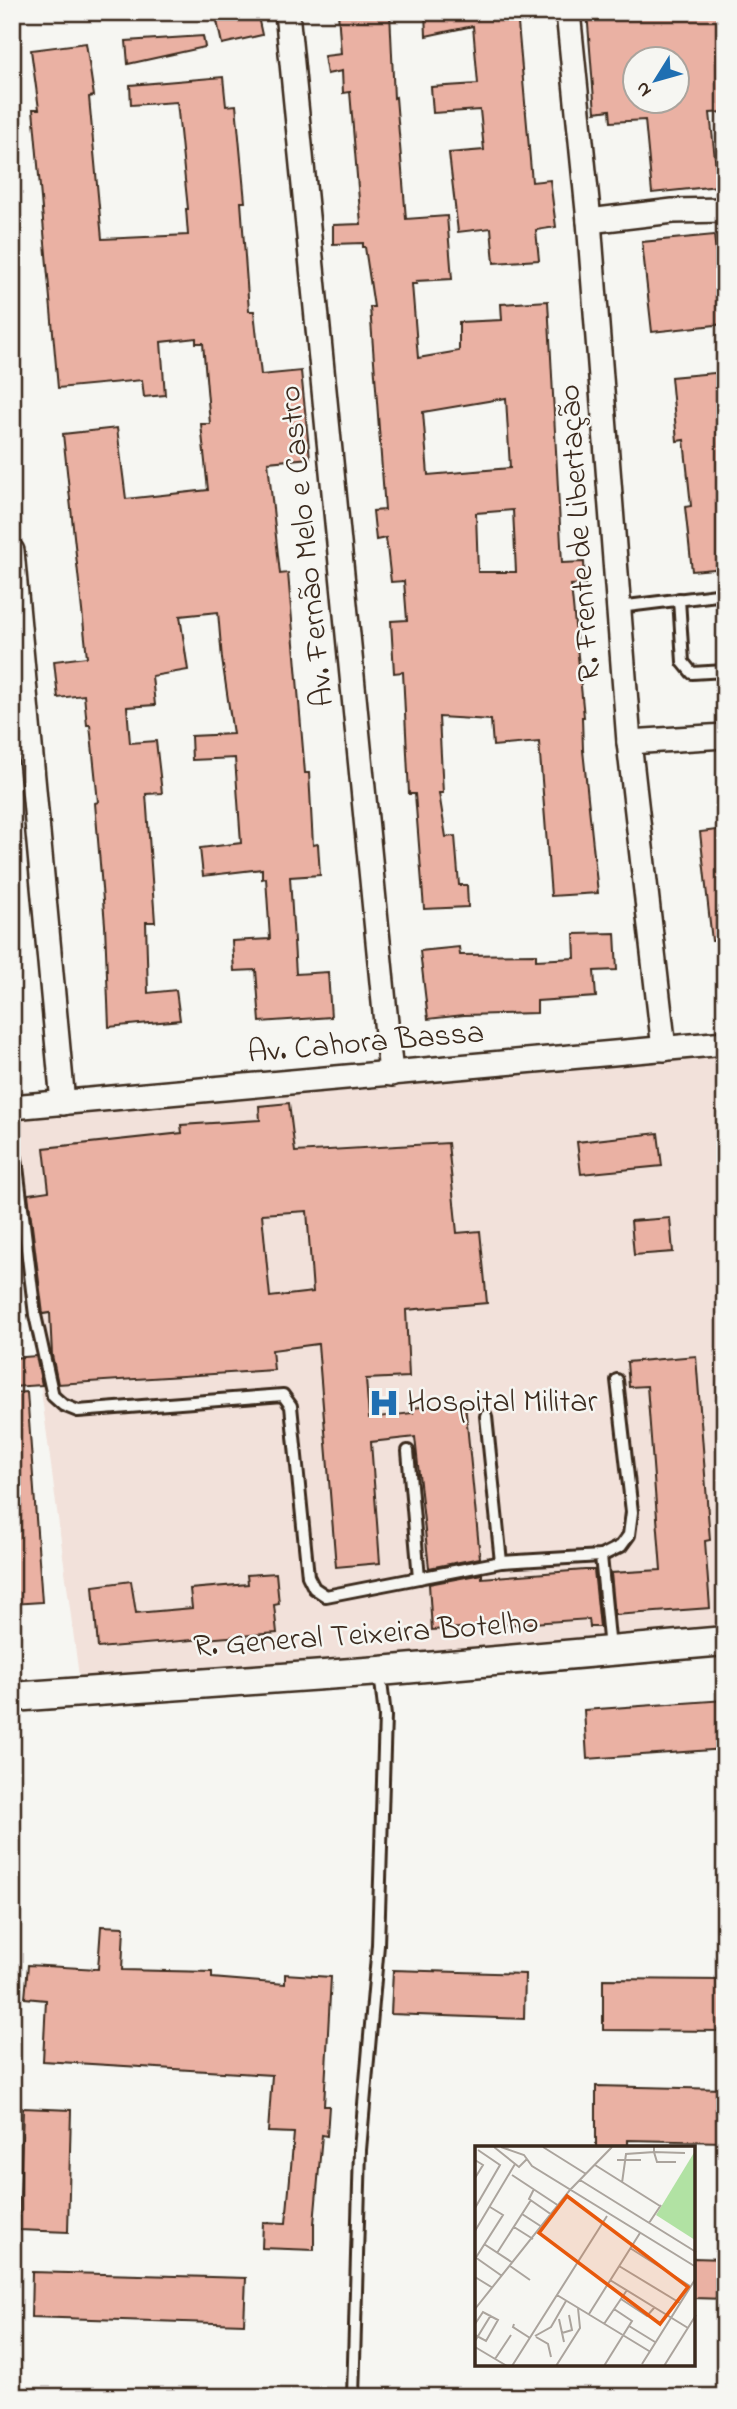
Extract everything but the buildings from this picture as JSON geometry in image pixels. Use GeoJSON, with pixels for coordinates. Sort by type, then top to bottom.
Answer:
{"type":"FeatureCollection","features":[{"type":"Feature","properties":{"kind":"street","name":"Av. Fernão Melo e Castro"},"geometry":{"type":"LineString","coordinates":[[287,12],[391,1074]]}},
{"type":"Feature","properties":{"kind":"street","name":"R. Frente de Libertação"},"geometry":{"type":"LineString","coordinates":[[568,12],[589,221],[629,742],[664,1049]]}},
{"type":"Feature","properties":{"kind":"street"},"geometry":{"type":"LineString","coordinates":[[589,221],[673,211],[725,209]]}},
{"type":"Feature","properties":{"kind":"street"},"geometry":{"type":"LineString","coordinates":[[12,551],[63,1102]]}},
{"type":"Feature","properties":{"kind":"street"},"geometry":{"type":"LineString","coordinates":[[629,742],[725,736]]}},
{"type":"Feature","properties":{"kind":"street","name":"Av. Cahora Bassa"},"geometry":{"type":"LineString","coordinates":[[12,1107],[725,1043]]}},
{"type":"Feature","properties":{"kind":"street","name":"R. General Teixeira Botelho"},"geometry":{"type":"LineString","coordinates":[[12,1697],[380,1671],[725,1642]]}},
{"type":"Feature","properties":{"kind":"lane"},"geometry":{"type":"LineString","coordinates":[[618,607],[725,594]]}},
{"type":"Feature","properties":{"kind":"lane"},"geometry":{"type":"LineString","coordinates":[[679,599],[683,662],[692,673],[725,671]]}},
{"type":"Feature","properties":{"kind":"lane"},"geometry":{"type":"LineString","coordinates":[[16,1158],[35,1315],[53,1396],[63,1405],[78,1411],[283,1395],[291,1406],[308,1576],[313,1588],[326,1596],[501,1562],[601,1556],[621,1546],[629,1535],[632,1512],[617,1380]]}},
{"type":"Feature","properties":{"kind":"lane"},"geometry":{"type":"LineString","coordinates":[[486,1416],[501,1562]]}},
{"type":"Feature","properties":{"kind":"lane"},"geometry":{"type":"LineString","coordinates":[[408,1451],[419,1578]]}},
{"type":"Feature","properties":{"kind":"lane"},"geometry":{"type":"LineString","coordinates":[[601,1556],[611,1651]]}},
{"type":"Feature","properties":{"kind":"lane"},"geometry":{"type":"LineString","coordinates":[[353,2397],[359,2150],[378,1945],[385,1716],[380,1671]]}},
{"type":"Feature","properties":{"kind":"shaded area","name":"Hospital Militar"},"geometry":{"type":"Polygon","coordinates":[[[725,1054],[725,1634],[80,1684],[12,1172],[12,1117],[725,1054]]]}},
{"type":"Feature","properties":{"kind":"place","name":"Hospital Militar"},"geometry":{"type":"Point","coordinates":[384,1403]}}]}
